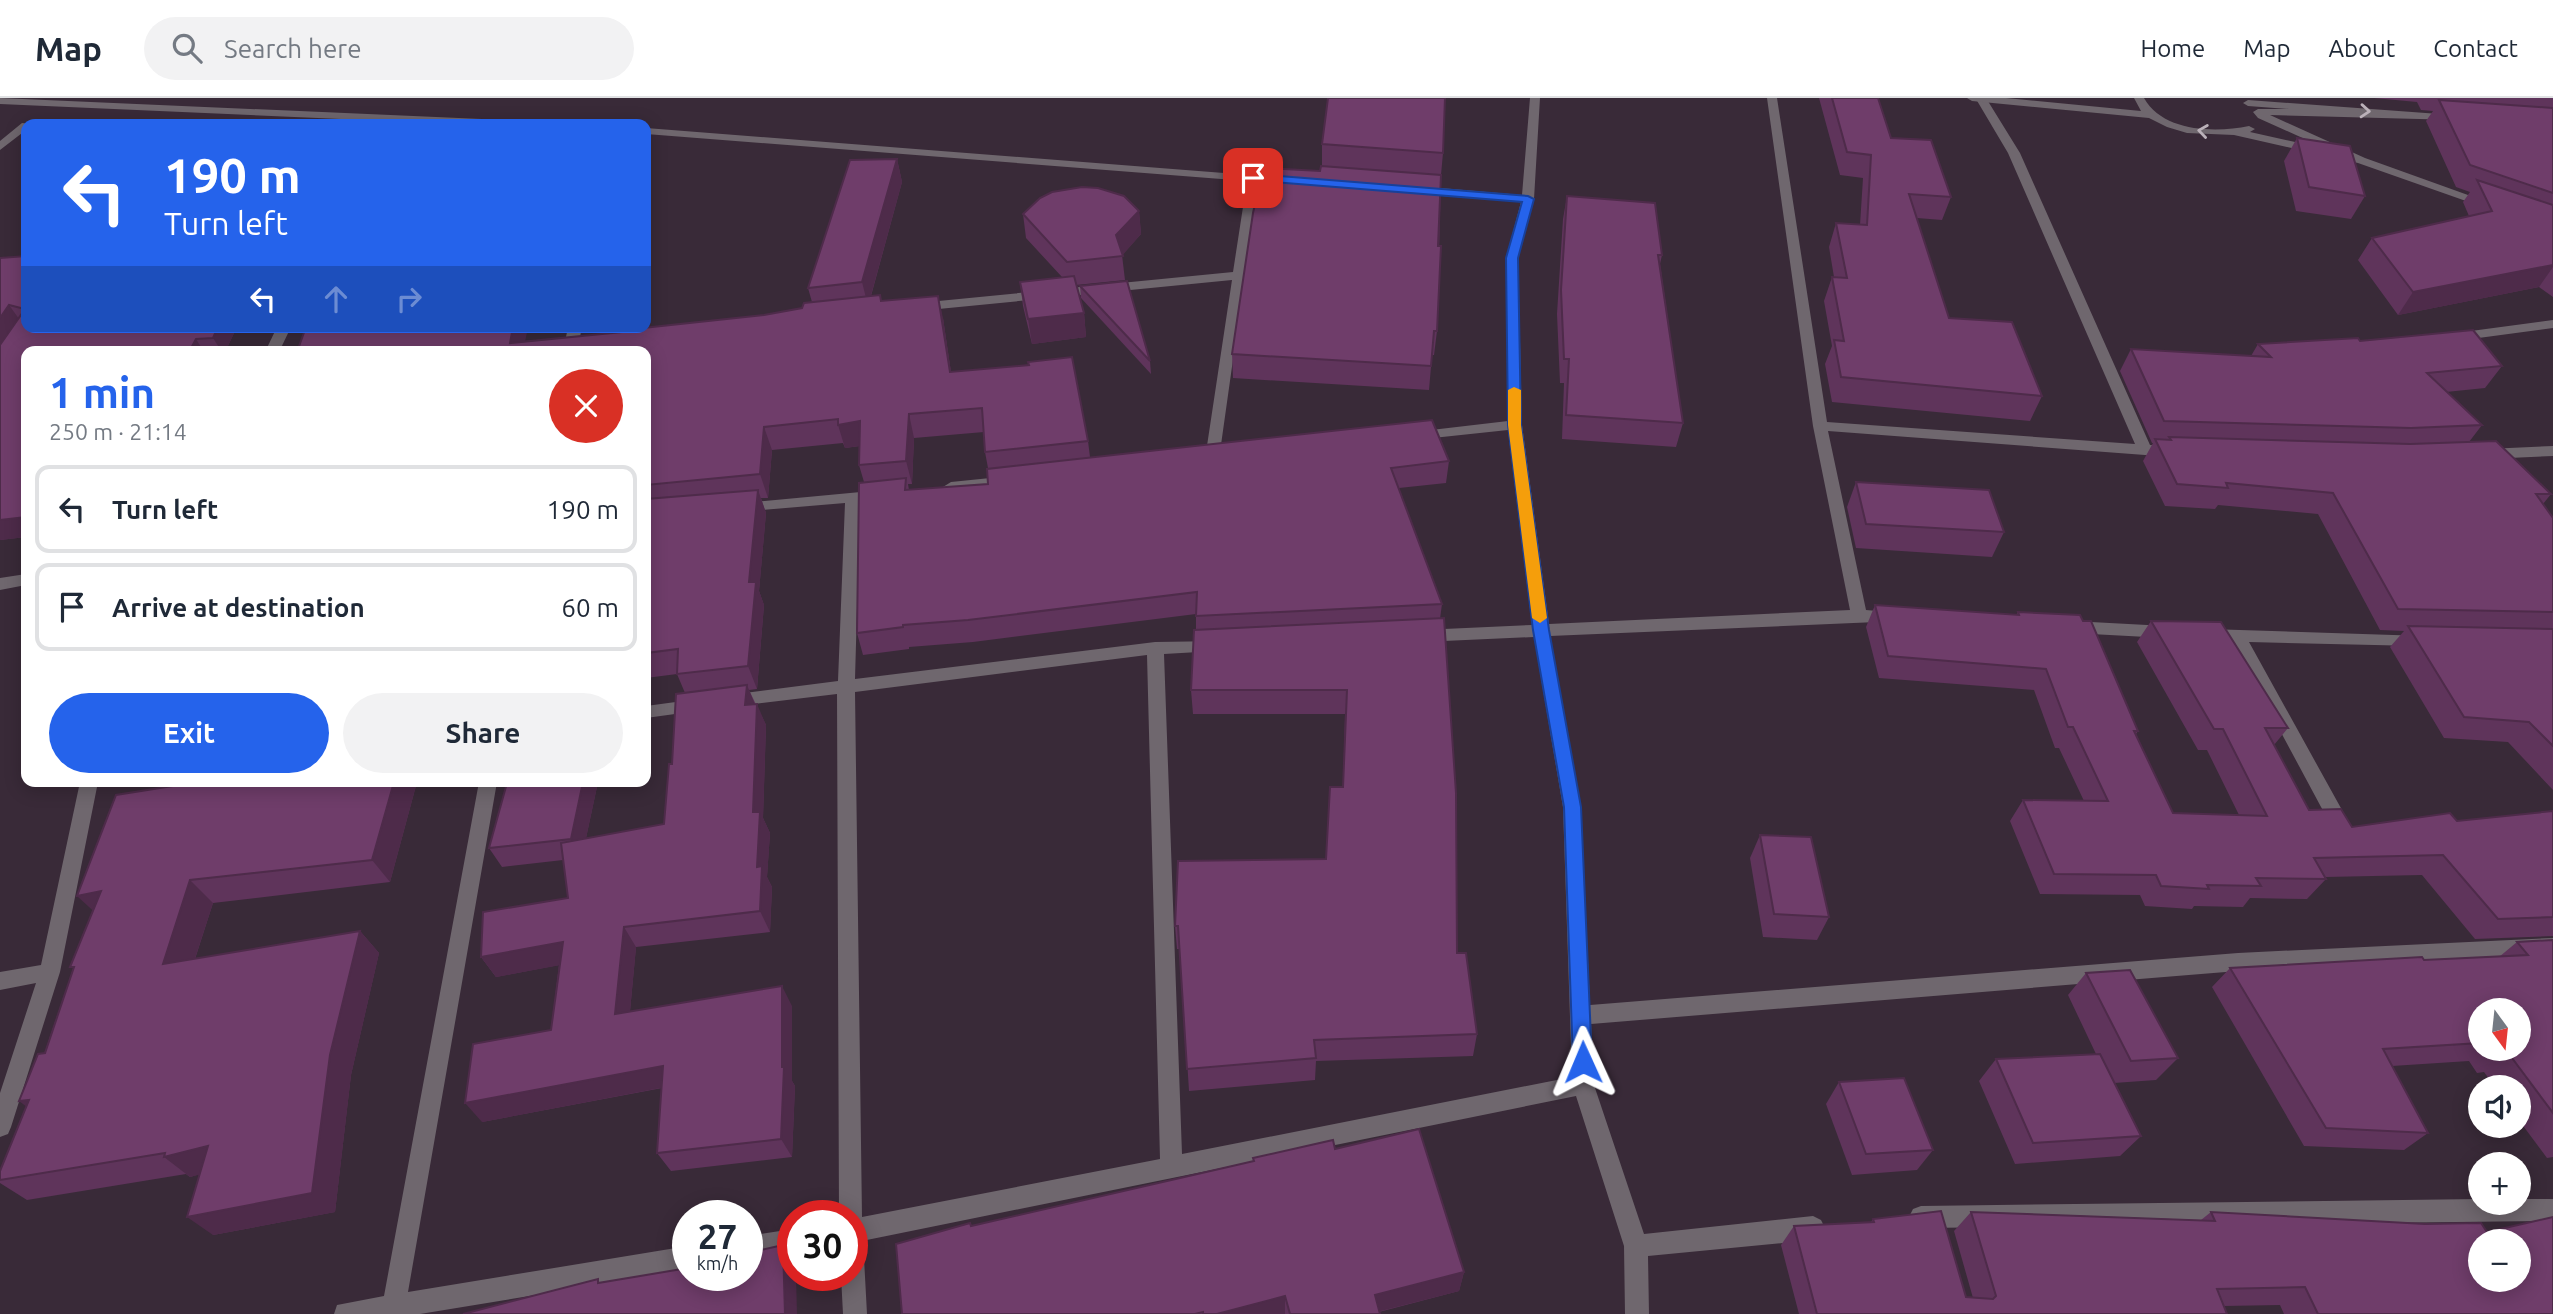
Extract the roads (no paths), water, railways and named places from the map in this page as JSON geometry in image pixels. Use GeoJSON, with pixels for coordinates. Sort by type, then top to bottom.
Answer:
{"type":"FeatureCollection","features":[{"type":"Feature","properties":{"kind":"street"},"geometry":{"type":"LineString","coordinates":[[1535,98],[1528,199],[1512,258],[1515,425],[1541,630],[1572,807],[1583,1085],[1636,1246],[1637,1314]]}},
{"type":"Feature","properties":{"kind":"street"},"geometry":{"type":"LineString","coordinates":[[1772,98],[1819,426],[1859,615]]}},
{"type":"Feature","properties":{"kind":"street"},"geometry":{"type":"LineString","coordinates":[[1972,98],[2152,115]]}},
{"type":"Feature","properties":{"kind":"street"},"geometry":{"type":"LineString","coordinates":[[2139,98],[2143,107],[2152,115],[2175,126],[2203,132],[2238,133],[2361,160]]}},
{"type":"Feature","properties":{"kind":"street"},"geometry":{"type":"LineString","coordinates":[[1980,99],[2014,153],[2145,450]]}},
{"type":"Feature","properties":{"kind":"street"},"geometry":{"type":"LineString","coordinates":[[2244,100],[2258,113],[2361,160],[2502,209]]}},
{"type":"Feature","properties":{"kind":"street"},"geometry":{"type":"LineString","coordinates":[[2244,100],[2472,119]]}},
{"type":"Feature","properties":{"kind":"street"},"geometry":{"type":"LineString","coordinates":[[0,101],[353,119]]}},
{"type":"Feature","properties":{"kind":"street"},"geometry":{"type":"LineString","coordinates":[[34,119],[53,103]]}},
{"type":"Feature","properties":{"kind":"street"},"geometry":{"type":"LineString","coordinates":[[2238,133],[2259,122],[2258,113]]}},
{"type":"Feature","properties":{"kind":"street"},"geometry":{"type":"LineString","coordinates":[[2258,113],[2404,114]]}},
{"type":"Feature","properties":{"kind":"street"},"geometry":{"type":"LineString","coordinates":[[0,147],[21,130]]}},
{"type":"Feature","properties":{"kind":"street"},"geometry":{"type":"LineString","coordinates":[[651,131],[1294,181]]}},
{"type":"Feature","properties":{"kind":"street"},"geometry":{"type":"LineString","coordinates":[[1212,459],[1253,178]]}},
{"type":"Feature","properties":{"kind":"street"},"geometry":{"type":"LineString","coordinates":[[1405,189],[1528,199]]}},
{"type":"Feature","properties":{"kind":"street"},"geometry":{"type":"LineString","coordinates":[[905,309],[1239,275]]}},
{"type":"Feature","properties":{"kind":"street"},"geometry":{"type":"LineString","coordinates":[[2445,338],[2553,324]]}},
{"type":"Feature","properties":{"kind":"street"},"geometry":{"type":"LineString","coordinates":[[1405,437],[1515,425]]}},
{"type":"Feature","properties":{"kind":"street"},"geometry":{"type":"LineString","coordinates":[[1819,426],[2187,451]]}},
{"type":"Feature","properties":{"kind":"street"},"geometry":{"type":"LineString","coordinates":[[2474,454],[2553,451]]}},
{"type":"Feature","properties":{"kind":"street"},"geometry":{"type":"LineString","coordinates":[[936,489],[1032,478]]}},
{"type":"Feature","properties":{"kind":"street"},"geometry":{"type":"LineString","coordinates":[[729,509],[895,494]]}},
{"type":"Feature","properties":{"kind":"street"},"geometry":{"type":"LineString","coordinates":[[851,1200],[846,686],[853,498]]}},
{"type":"Feature","properties":{"kind":"street"},"geometry":{"type":"LineString","coordinates":[[0,584],[21,581]]}},
{"type":"Feature","properties":{"kind":"street"},"geometry":{"type":"LineString","coordinates":[[1403,637],[1859,615],[1913,618]]}},
{"type":"Feature","properties":{"kind":"street"},"geometry":{"type":"LineString","coordinates":[[2048,626],[2237,636],[2429,640]]}},
{"type":"Feature","properties":{"kind":"street"},"geometry":{"type":"LineString","coordinates":[[2237,636],[2335,815]]}},
{"type":"Feature","properties":{"kind":"street"},"geometry":{"type":"LineString","coordinates":[[651,711],[1155,648],[1238,644]]}},
{"type":"Feature","properties":{"kind":"street"},"geometry":{"type":"LineString","coordinates":[[1155,648],[1171,1166]]}},
{"type":"Feature","properties":{"kind":"street"},"geometry":{"type":"LineString","coordinates":[[0,1127],[50,972],[88,787]]}},
{"type":"Feature","properties":{"kind":"street"},"geometry":{"type":"LineString","coordinates":[[394,1305],[487,787]]}},
{"type":"Feature","properties":{"kind":"street"},"geometry":{"type":"LineString","coordinates":[[1582,1015],[2238,962],[2553,947]]}},
{"type":"Feature","properties":{"kind":"street"},"geometry":{"type":"LineString","coordinates":[[0,981],[50,972]]}},
{"type":"Feature","properties":{"kind":"street"},"geometry":{"type":"LineString","coordinates":[[868,1228],[1583,1085]]}},
{"type":"Feature","properties":{"kind":"street"},"geometry":{"type":"LineString","coordinates":[[1895,1219],[1935,1215],[2553,1210]]}},
{"type":"Feature","properties":{"kind":"street"},"geometry":{"type":"LineString","coordinates":[[1935,1215],[1942,1240]]}},
{"type":"Feature","properties":{"kind":"street"},"geometry":{"type":"LineString","coordinates":[[1636,1246],[1840,1225]]}},
{"type":"Feature","properties":{"kind":"street"},"geometry":{"type":"LineString","coordinates":[[346,1314],[672,1261]]}},
{"type":"Feature","properties":{"kind":"street"},"geometry":{"type":"LineString","coordinates":[[854,1291],[855,1314]]}}]}
